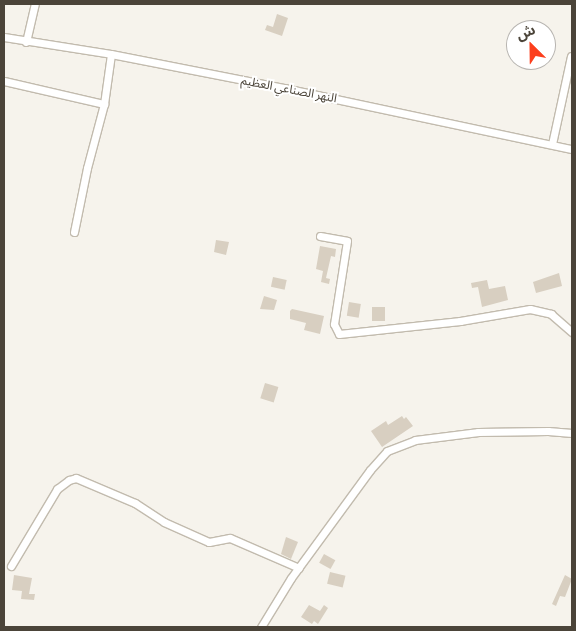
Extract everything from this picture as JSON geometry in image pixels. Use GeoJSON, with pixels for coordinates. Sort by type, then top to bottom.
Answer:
{"type":"FeatureCollection","features":[{"type":"Feature","properties":{"kind":"street"},"geometry":{"type":"LineString","coordinates":[[26,42],[35,4]]}},
{"type":"Feature","properties":{"kind":"street","name":"النهر الصناعي العظيم"},"geometry":{"type":"LineString","coordinates":[[4,37],[111,54],[572,149]]}},
{"type":"Feature","properties":{"kind":"street"},"geometry":{"type":"LineString","coordinates":[[74,232],[85,176],[104,104],[111,54]]}},
{"type":"Feature","properties":{"kind":"street"},"geometry":{"type":"LineString","coordinates":[[552,144],[571,56]]}},
{"type":"Feature","properties":{"kind":"street"},"geometry":{"type":"LineString","coordinates":[[4,81],[104,104]]}},
{"type":"Feature","properties":{"kind":"street"},"geometry":{"type":"LineString","coordinates":[[320,236],[347,241],[334,324],[339,334],[460,320],[530,309],[551,314],[572,332]]}},
{"type":"Feature","properties":{"kind":"street"},"geometry":{"type":"LineString","coordinates":[[261,627],[298,568],[379,459],[402,444],[478,432],[548,431],[572,433]]}},
{"type":"Feature","properties":{"kind":"street"},"geometry":{"type":"LineString","coordinates":[[11,566],[56,489],[68,480],[76,478],[135,503],[164,522],[210,542],[230,538],[298,568]]}},
{"type":"Feature","properties":{"kind":"building"},"geometry":{"type":"Polygon","coordinates":[[[277,14],[288,18],[282,36],[265,30],[267,25],[273,27],[277,14]]]}},
{"type":"Feature","properties":{"kind":"building"},"geometry":{"type":"Polygon","coordinates":[[[216,240],[229,242],[226,255],[214,252],[216,240]]]}},
{"type":"Feature","properties":{"kind":"building"},"geometry":{"type":"Polygon","coordinates":[[[320,246],[336,249],[335,257],[331,256],[326,278],[330,279],[329,284],[321,282],[323,271],[316,269],[320,246]]]}},
{"type":"Feature","properties":{"kind":"building"},"geometry":{"type":"Polygon","coordinates":[[[559,273],[562,286],[536,293],[533,282],[559,273]]]}},
{"type":"Feature","properties":{"kind":"building"},"geometry":{"type":"Polygon","coordinates":[[[273,277],[287,280],[285,290],[271,287],[273,277]]]}},
{"type":"Feature","properties":{"kind":"building"},"geometry":{"type":"Polygon","coordinates":[[[487,280],[489,289],[505,286],[508,300],[482,307],[478,287],[472,288],[471,283],[487,280]]]}},
{"type":"Feature","properties":{"kind":"building"},"geometry":{"type":"Polygon","coordinates":[[[264,296],[277,300],[274,310],[260,309],[264,296]]]}},
{"type":"Feature","properties":{"kind":"building"},"geometry":{"type":"Polygon","coordinates":[[[349,302],[361,304],[359,318],[347,316],[349,302]]]}},
{"type":"Feature","properties":{"kind":"building"},"geometry":{"type":"Polygon","coordinates":[[[372,307],[385,307],[385,321],[372,321],[372,307]]]}},
{"type":"Feature","properties":{"kind":"building"},"geometry":{"type":"Polygon","coordinates":[[[292,309],[324,316],[320,334],[304,330],[306,323],[290,319],[290,311],[292,309]]]}},
{"type":"Feature","properties":{"kind":"building"},"geometry":{"type":"Polygon","coordinates":[[[265,383],[278,387],[274,402],[260,398],[265,383]]]}},
{"type":"Feature","properties":{"kind":"building"},"geometry":{"type":"Polygon","coordinates":[[[402,416],[404,419],[406,417],[413,426],[382,447],[371,431],[386,421],[388,425],[402,416]]]}},
{"type":"Feature","properties":{"kind":"building"},"geometry":{"type":"Polygon","coordinates":[[[286,537],[298,542],[291,559],[281,554],[286,537]]]}},
{"type":"Feature","properties":{"kind":"building"},"geometry":{"type":"Polygon","coordinates":[[[324,554],[335,560],[331,569],[319,563],[324,554]]]}},
{"type":"Feature","properties":{"kind":"building"},"geometry":{"type":"Polygon","coordinates":[[[330,572],[346,576],[343,588],[327,584],[330,572]]]}},
{"type":"Feature","properties":{"kind":"building"},"geometry":{"type":"Polygon","coordinates":[[[14,575],[32,578],[29,594],[35,594],[34,600],[21,599],[22,591],[12,590],[14,575]]]}},
{"type":"Feature","properties":{"kind":"building"},"geometry":{"type":"Polygon","coordinates":[[[565,575],[572,579],[565,597],[560,596],[556,606],[552,604],[565,575]]]}},
{"type":"Feature","properties":{"kind":"building"},"geometry":{"type":"Polygon","coordinates":[[[309,605],[320,611],[324,605],[328,608],[318,624],[314,621],[312,624],[301,617],[309,605]]]}}]}
